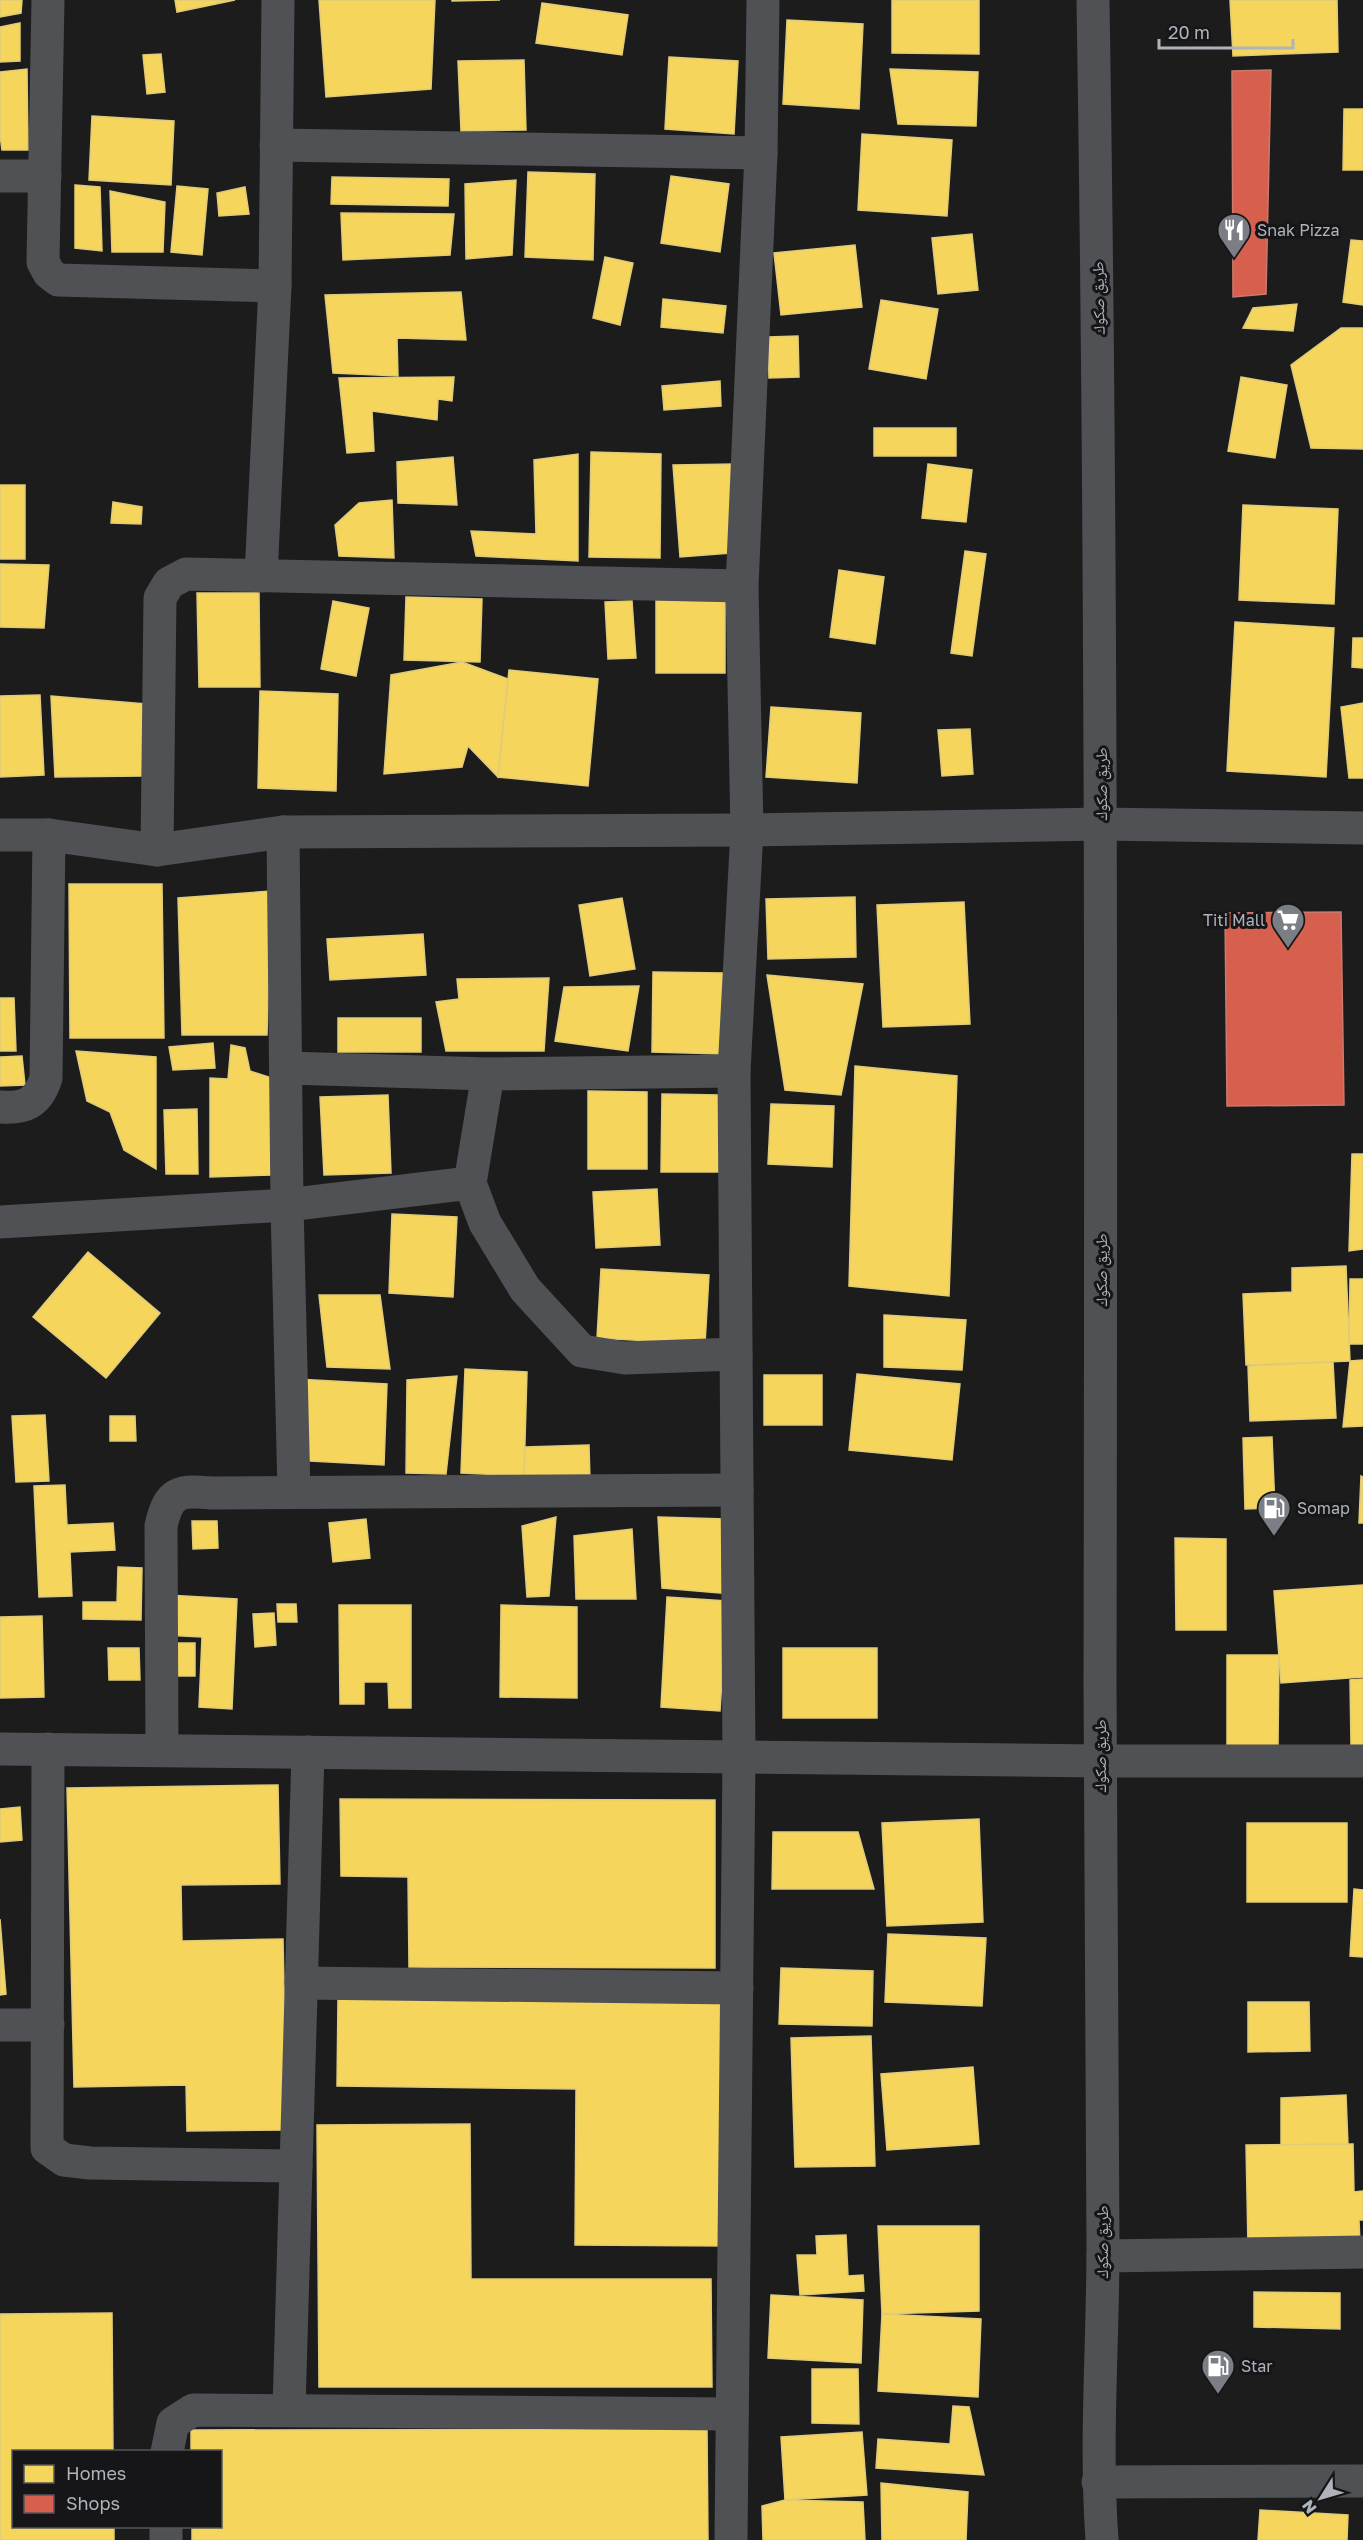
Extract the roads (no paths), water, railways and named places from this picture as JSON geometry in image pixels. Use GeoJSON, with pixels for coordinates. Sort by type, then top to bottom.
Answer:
{"type":"FeatureCollection","features":[{"type":"Feature","properties":{"kind":"street"},"geometry":{"type":"LineString","coordinates":[[48,0],[43,262],[49,273],[58,280],[274,286]]}},
{"type":"Feature","properties":{"kind":"street"},"geometry":{"type":"LineString","coordinates":[[261,576],[274,286],[278,0]]}},
{"type":"Feature","properties":{"kind":"street"},"geometry":{"type":"LineString","coordinates":[[731,2540],[739,1757],[734,1071],[747,830],[742,586],[761,153],[763,0]]}},
{"type":"Feature","properties":{"kind":"street","name":"طريق صكوك"},"geometry":{"type":"LineString","coordinates":[[1093,0],[1100,422],[1100,1761],[1103,2256],[1098,2482],[1102,2540]]}},
{"type":"Feature","properties":{"kind":"street"},"geometry":{"type":"LineString","coordinates":[[276,145],[761,153]]}},
{"type":"Feature","properties":{"kind":"street"},"geometry":{"type":"LineString","coordinates":[[0,176],[45,176]]}},
{"type":"Feature","properties":{"kind":"street"},"geometry":{"type":"LineString","coordinates":[[157,850],[160,598],[169,583],[186,574],[742,586]]}},
{"type":"Feature","properties":{"kind":"street"},"geometry":{"type":"LineString","coordinates":[[0,835],[49,835],[157,850],[283,832],[747,830],[1101,824],[1363,828]]}},
{"type":"Feature","properties":{"kind":"street"},"geometry":{"type":"LineString","coordinates":[[283,832],[287,1205],[294,1492]]}},
{"type":"Feature","properties":{"kind":"street"},"geometry":{"type":"LineString","coordinates":[[0,1107],[18,1109],[31,1102],[42,1091],[46,1078],[49,835]]}},
{"type":"Feature","properties":{"kind":"street"},"geometry":{"type":"LineString","coordinates":[[287,1068],[488,1074],[734,1071]]}},
{"type":"Feature","properties":{"kind":"street"},"geometry":{"type":"LineString","coordinates":[[488,1074],[471,1183],[485,1223],[525,1289],[582,1351],[625,1358],[736,1354]]}},
{"type":"Feature","properties":{"kind":"street"},"geometry":{"type":"LineString","coordinates":[[0,1222],[287,1205],[471,1183]]}},
{"type":"Feature","properties":{"kind":"street"},"geometry":{"type":"LineString","coordinates":[[162,1750],[160,1526],[165,1509],[185,1490],[294,1492],[737,1490]]}},
{"type":"Feature","properties":{"kind":"street"},"geometry":{"type":"LineString","coordinates":[[0,1749],[1100,1761],[1363,1761]]}},
{"type":"Feature","properties":{"kind":"street"},"geometry":{"type":"LineString","coordinates":[[48,1749],[47,2148],[64,2160],[90,2163],[296,2166]]}},
{"type":"Feature","properties":{"kind":"street"},"geometry":{"type":"LineString","coordinates":[[289,2409],[308,1752]]}},
{"type":"Feature","properties":{"kind":"street"},"geometry":{"type":"LineString","coordinates":[[301,1983],[737,1988]]}},
{"type":"Feature","properties":{"kind":"street"},"geometry":{"type":"LineString","coordinates":[[0,2025],[48,2025]]}},
{"type":"Feature","properties":{"kind":"street"},"geometry":{"type":"LineString","coordinates":[[1103,2256],[1363,2252]]}},
{"type":"Feature","properties":{"kind":"street"},"geometry":{"type":"LineString","coordinates":[[167,2450],[173,2423],[193,2410],[732,2414]]}},
{"type":"Feature","properties":{"kind":"street"},"geometry":{"type":"LineString","coordinates":[[1098,2482],[1363,2481]]}},
{"type":"Feature","properties":{"kind":"place","name":"Snak Pizza"},"geometry":{"type":"Point","coordinates":[1234,259]}},
{"type":"Feature","properties":{"kind":"place","name":"Titi Mall"},"geometry":{"type":"Point","coordinates":[1288,949]}},
{"type":"Feature","properties":{"kind":"place","name":"Somap"},"geometry":{"type":"Point","coordinates":[1274,1537]}},
{"type":"Feature","properties":{"kind":"place","name":"Star"},"geometry":{"type":"Point","coordinates":[1218,2395]}}]}
